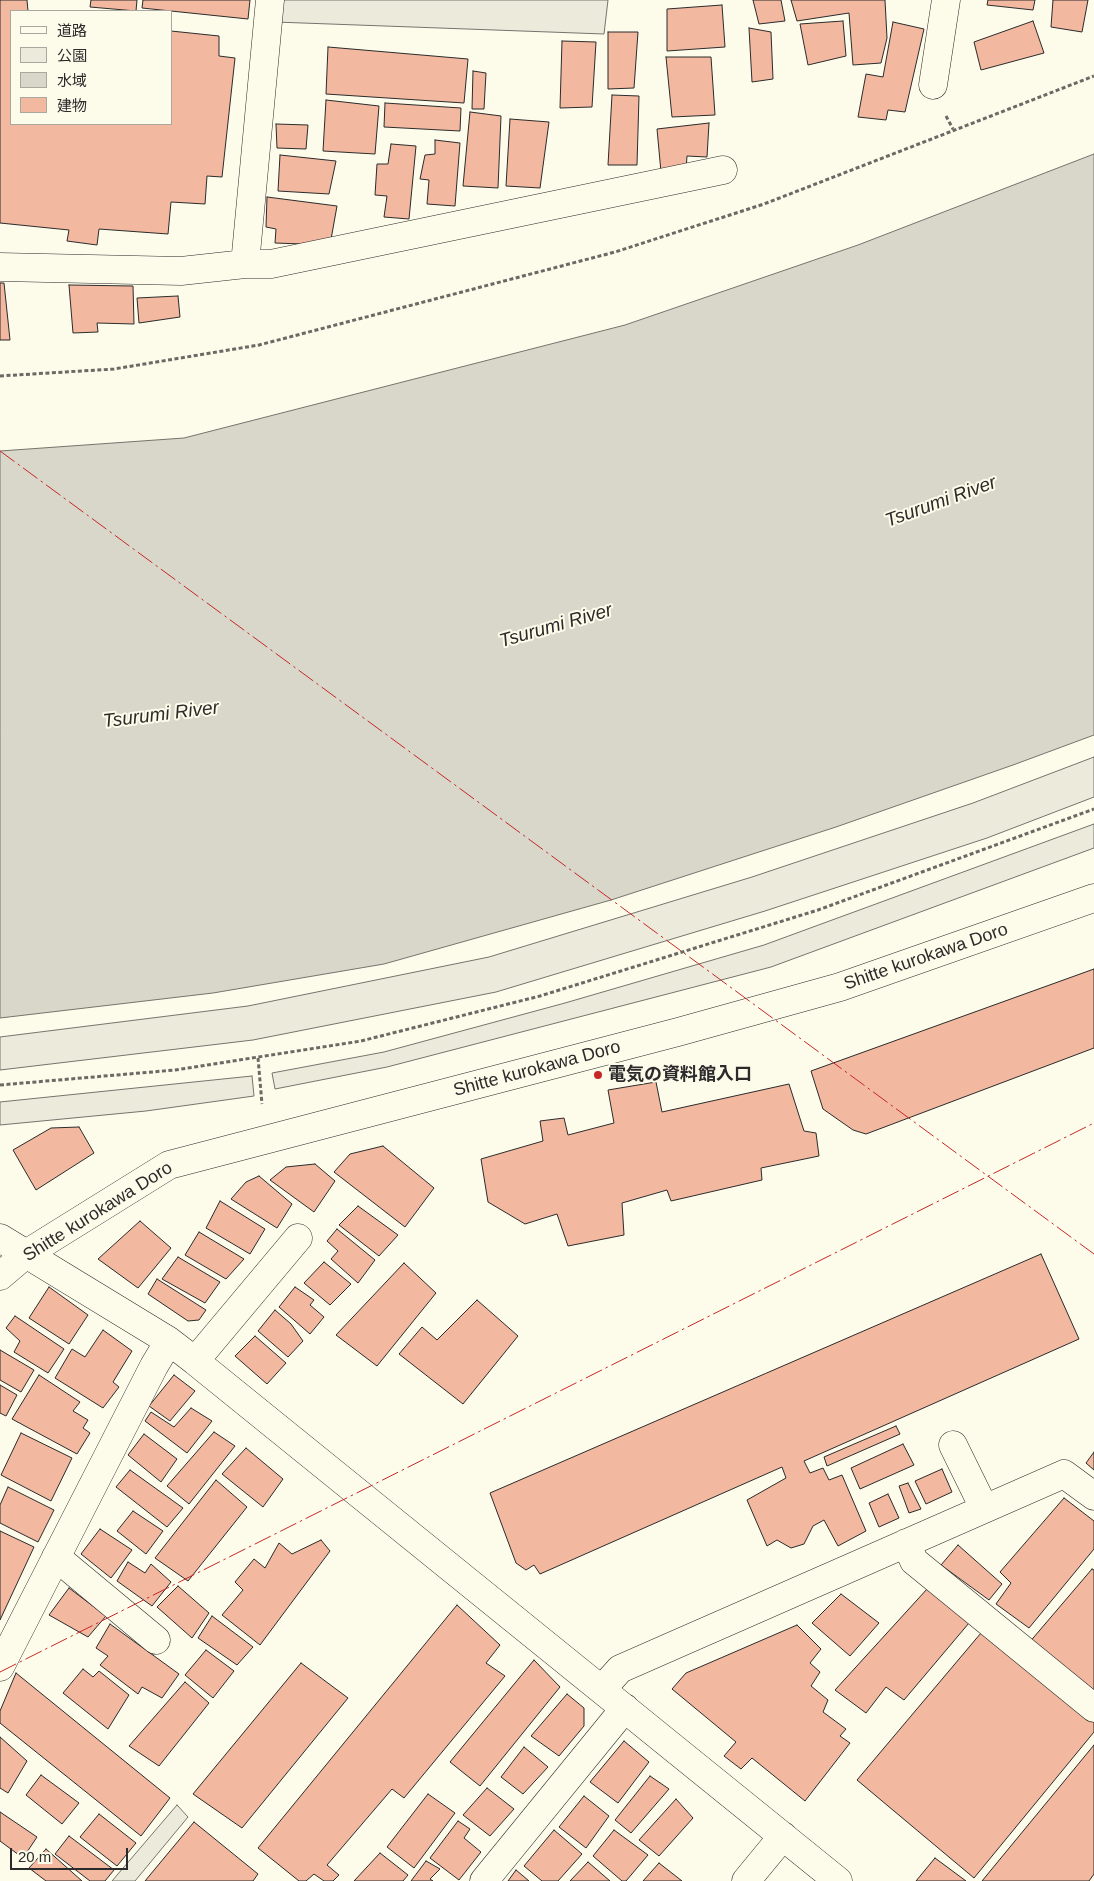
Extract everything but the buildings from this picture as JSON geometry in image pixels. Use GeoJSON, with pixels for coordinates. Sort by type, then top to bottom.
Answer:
{"type":"FeatureCollection","features":[{"type":"Feature","properties":{"kind":"street"},"geometry":{"type":"LineString","coordinates":[[245,264],[270,0]]}},
{"type":"Feature","properties":{"kind":"street"},"geometry":{"type":"LineString","coordinates":[[933,85],[946,0]]}},
{"type":"Feature","properties":{"kind":"street"},"geometry":{"type":"LineString","coordinates":[[0,267],[181,271],[245,264],[271,264],[723,170]]}},
{"type":"Feature","properties":{"kind":"street","name":"Shitte kurokawa Doro"},"geometry":{"type":"LineString","coordinates":[[0,1276],[26,1254],[169,1165],[678,1032],[840,987],[1094,898]]}},
{"type":"Feature","properties":{"kind":"street"},"geometry":{"type":"LineString","coordinates":[[0,1238],[168,1341],[195,1361],[838,1881]]}},
{"type":"Feature","properties":{"kind":"street"},"geometry":{"type":"LineString","coordinates":[[195,1361],[298,1238]]}},
{"type":"Feature","properties":{"kind":"street"},"geometry":{"type":"LineString","coordinates":[[2,1660],[168,1341]]}},
{"type":"Feature","properties":{"kind":"street"},"geometry":{"type":"LineString","coordinates":[[953,1445],[984,1508]]}},
{"type":"Feature","properties":{"kind":"street"},"geometry":{"type":"LineString","coordinates":[[602,1689],[620,1669],[1064,1474],[1094,1496]]}},
{"type":"Feature","properties":{"kind":"street"},"geometry":{"type":"LineString","coordinates":[[906,1543],[914,1561],[1094,1708]]}},
{"type":"Feature","properties":{"kind":"street"},"geometry":{"type":"LineString","coordinates":[[56,1557],[156,1640]]}},
{"type":"Feature","properties":{"kind":"street"},"geometry":{"type":"LineString","coordinates":[[484,1881],[625,1708]]}},
{"type":"Feature","properties":{"kind":"street"},"geometry":{"type":"LineString","coordinates":[[746,1881],[783,1836]]}},
{"type":"Feature","properties":{"kind":"path"},"geometry":{"type":"LineString","coordinates":[[0,376],[114,369],[259,345],[615,252],[764,204],[953,129],[1094,76]]}},
{"type":"Feature","properties":{"kind":"path"},"geometry":{"type":"LineString","coordinates":[[947,118],[953,129]]}},
{"type":"Feature","properties":{"kind":"path"},"geometry":{"type":"LineString","coordinates":[[0,1085],[175,1070],[258,1058],[361,1041],[540,996],[818,910],[1094,809]]}},
{"type":"Feature","properties":{"kind":"path"},"geometry":{"type":"LineString","coordinates":[[258,1058],[266,1140]]}},
{"type":"Feature","properties":{"kind":"green space"},"geometry":{"type":"Polygon","coordinates":[[[278,0],[608,0],[604,34],[275,22],[278,0]]]}},
{"type":"Feature","properties":{"kind":"green space"},"geometry":{"type":"Polygon","coordinates":[[[1094,757],[1094,797],[987,838],[765,911],[496,992],[253,1040],[0,1070],[0,1037],[248,1006],[489,957],[752,877],[973,803],[1094,757]]]}},
{"type":"Feature","properties":{"kind":"green space"},"geometry":{"type":"Polygon","coordinates":[[[1094,824],[1094,848],[771,967],[387,1067],[275,1089],[272,1073],[384,1052],[565,1003],[764,945],[1094,824]]]}},
{"type":"Feature","properties":{"kind":"green space"},"geometry":{"type":"Polygon","coordinates":[[[252,1076],[254,1096],[146,1111],[0,1125],[0,1102],[252,1076]]]}},
{"type":"Feature","properties":{"kind":"green space"},"geometry":{"type":"Polygon","coordinates":[[[177,1805],[188,1817],[135,1881],[112,1881],[177,1805]]]}},
{"type":"Feature","properties":{"kind":"water","name":"Tsurumi River"},"geometry":{"type":"Polygon","coordinates":[[[1094,154],[1094,735],[836,827],[611,900],[384,964],[213,993],[0,1018],[0,451],[184,438],[625,325],[858,245],[1094,154]]]}},
{"type":"Feature","properties":{"kind":"power"},"geometry":{"type":"LineString","coordinates":[[0,451],[1094,1254]]}},
{"type":"Feature","properties":{"kind":"power"},"geometry":{"type":"LineString","coordinates":[[0,1672],[1094,1123]]}},
{"type":"Feature","properties":{"kind":"place","name":"電気の資料館入口"},"geometry":{"type":"Point","coordinates":[598,1075]}}]}
